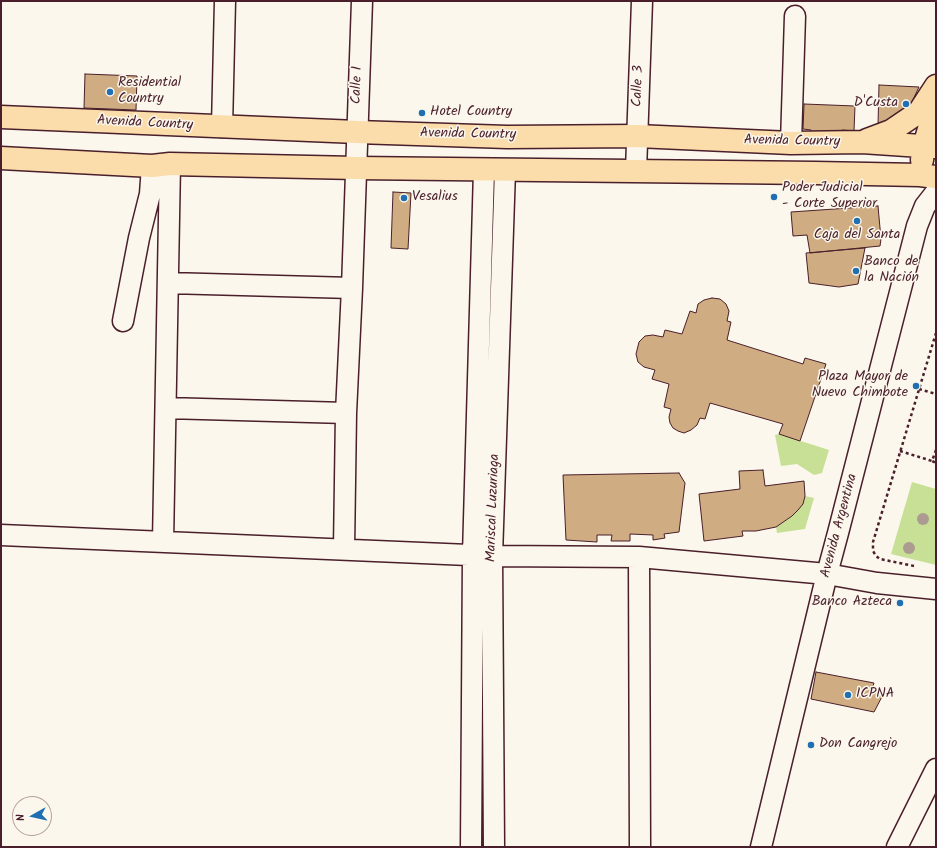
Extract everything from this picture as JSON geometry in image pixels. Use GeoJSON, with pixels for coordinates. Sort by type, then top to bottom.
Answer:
{"type":"FeatureCollection","features":[{"type":"Feature","properties":{"kind":"main road"},"geometry":{"type":"LineString","coordinates":[[862,142],[891,131],[919,112],[936,86]]}},
{"type":"Feature","properties":{"kind":"main road","name":"Avenida Argentina"},"geometry":{"type":"LineString","coordinates":[[928,176],[930,147],[936,105]]}},
{"type":"Feature","properties":{"kind":"main road","name":"Avenida Country"},"geometry":{"type":"LineString","coordinates":[[1,117],[222,127],[506,137],[637,136],[791,143],[862,142],[930,147]]}},
{"type":"Feature","properties":{"kind":"main road"},"geometry":{"type":"LineString","coordinates":[[1,158],[161,165],[928,176]]}},
{"type":"Feature","properties":{"kind":"street"},"geometry":{"type":"LineString","coordinates":[[222,127],[225,1]]}},
{"type":"Feature","properties":{"kind":"street","name":"Calle 1"},"geometry":{"type":"LineString","coordinates":[[344,549],[346,414],[362,1]]}},
{"type":"Feature","properties":{"kind":"street","name":"Calle 3"},"geometry":{"type":"LineString","coordinates":[[636,171],[642,1]]}},
{"type":"Feature","properties":{"kind":"street"},"geometry":{"type":"LineString","coordinates":[[791,143],[795,16]]}},
{"type":"Feature","properties":{"kind":"street"},"geometry":{"type":"LineString","coordinates":[[161,165],[168,283],[163,542]]}},
{"type":"Feature","properties":{"kind":"street"},"geometry":{"type":"LineString","coordinates":[[123,321],[139,238],[150,194],[161,165]]}},
{"type":"Feature","properties":{"kind":"street","name":"Mariscal Luzuriaga"},"geometry":{"type":"LineString","coordinates":[[470,847],[472,555],[495,170]]}},
{"type":"Feature","properties":{"kind":"street","name":"Mariscal Luzuriaga"},"geometry":{"type":"LineString","coordinates":[[494,847],[492,556],[495,170]]}},
{"type":"Feature","properties":{"kind":"street","name":"Avenida Argentina"},"geometry":{"type":"LineString","coordinates":[[761,847],[827,574],[917,226],[930,199],[928,176]]}},
{"type":"Feature","properties":{"kind":"street"},"geometry":{"type":"LineString","coordinates":[[168,283],[352,288]]}},
{"type":"Feature","properties":{"kind":"street"},"geometry":{"type":"LineString","coordinates":[[166,408],[346,414]]}},
{"type":"Feature","properties":{"kind":"street"},"geometry":{"type":"LineString","coordinates":[[1,535],[492,556],[639,557],[827,574],[878,583],[936,589]]}},
{"type":"Feature","properties":{"kind":"street"},"geometry":{"type":"LineString","coordinates":[[639,557],[640,847]]}},
{"type":"Feature","properties":{"kind":"street"},"geometry":{"type":"LineString","coordinates":[[896,847],[936,769]]}},
{"type":"Feature","properties":{"kind":"path"},"geometry":{"type":"LineString","coordinates":[[921,568],[880,559],[876,556],[872,547],[875,532],[936,333]]}},
{"type":"Feature","properties":{"kind":"path"},"geometry":{"type":"LineString","coordinates":[[919,389],[936,394]]}},
{"type":"Feature","properties":{"kind":"path"},"geometry":{"type":"LineString","coordinates":[[932,461],[936,450]]}},
{"type":"Feature","properties":{"kind":"path"},"geometry":{"type":"LineString","coordinates":[[900,451],[936,463]]}},
{"type":"Feature","properties":{"kind":"green space"},"geometry":{"type":"Polygon","coordinates":[[[779,434],[829,450],[822,473],[814,475],[797,464],[781,466],[775,435],[779,434]]]}},
{"type":"Feature","properties":{"kind":"green space"},"geometry":{"type":"Polygon","coordinates":[[[912,482],[936,489],[936,565],[891,554],[912,482]]]}},
{"type":"Feature","properties":{"kind":"green space"},"geometry":{"type":"Polygon","coordinates":[[[805,496],[814,498],[805,529],[777,533],[776,527],[798,510],[805,496]]]}},
{"type":"Feature","properties":{"kind":"building","name":"Residential Country"},"geometry":{"type":"Polygon","coordinates":[[[85,74],[137,76],[136,110],[84,108],[85,74]]]}},
{"type":"Feature","properties":{"kind":"building"},"geometry":{"type":"Polygon","coordinates":[[[879,85],[919,87],[909,108],[889,122],[878,125],[879,85]]]}},
{"type":"Feature","properties":{"kind":"building"},"geometry":{"type":"Polygon","coordinates":[[[804,104],[855,106],[854,131],[842,130],[842,136],[810,134],[811,130],[803,129],[804,104]]]}},
{"type":"Feature","properties":{"kind":"building"},"geometry":{"type":"Polygon","coordinates":[[[393,192],[411,193],[408,249],[391,248],[393,192]]]}},
{"type":"Feature","properties":{"kind":"building"},"geometry":{"type":"Polygon","coordinates":[[[878,206],[881,239],[880,246],[810,253],[807,235],[793,236],[791,212],[878,206]]]}},
{"type":"Feature","properties":{"kind":"building"},"geometry":{"type":"Polygon","coordinates":[[[865,248],[858,284],[839,287],[809,283],[806,253],[865,248]]]}},
{"type":"Feature","properties":{"kind":"building"},"geometry":{"type":"Polygon","coordinates":[[[712,298],[720,299],[726,304],[729,311],[727,321],[731,322],[727,340],[803,364],[805,358],[826,364],[800,441],[779,434],[783,424],[710,403],[705,419],[700,418],[697,425],[691,430],[684,433],[673,428],[669,417],[671,409],[664,407],[669,384],[652,379],[655,370],[644,367],[638,362],[636,354],[639,342],[645,336],[653,335],[663,337],[665,330],[682,334],[690,311],[696,313],[698,304],[704,300],[712,298]]]}},
{"type":"Feature","properties":{"kind":"building"},"geometry":{"type":"Polygon","coordinates":[[[763,470],[765,486],[804,481],[805,496],[803,504],[792,516],[776,527],[756,531],[742,531],[743,536],[704,541],[699,494],[740,489],[739,471],[763,470]]]}},
{"type":"Feature","properties":{"kind":"building"},"geometry":{"type":"Polygon","coordinates":[[[679,473],[685,483],[679,532],[664,534],[665,538],[653,540],[653,535],[630,534],[630,541],[611,541],[612,535],[597,535],[597,542],[566,540],[563,475],[679,473]]]}},
{"type":"Feature","properties":{"kind":"building","name":"ICPNA"},"geometry":{"type":"Polygon","coordinates":[[[816,672],[874,683],[872,689],[885,691],[874,712],[811,699],[816,672]]]}},
{"type":"Feature","properties":{"kind":"place","name":"Residential Country"},"geometry":{"type":"Point","coordinates":[110,92]}},
{"type":"Feature","properties":{"kind":"place","name":"D'Custa"},"geometry":{"type":"Point","coordinates":[906,104]}},
{"type":"Feature","properties":{"kind":"place","name":"Hotel Country"},"geometry":{"type":"Point","coordinates":[422,113]}},
{"type":"Feature","properties":{"kind":"place","name":"Poder Judicial - Corte Superior"},"geometry":{"type":"Point","coordinates":[774,197]}},
{"type":"Feature","properties":{"kind":"place","name":"Vesalius"},"geometry":{"type":"Point","coordinates":[404,198]}},
{"type":"Feature","properties":{"kind":"place","name":"Caja del Santa"},"geometry":{"type":"Point","coordinates":[857,221]}},
{"type":"Feature","properties":{"kind":"place","name":"Banco de la Nación"},"geometry":{"type":"Point","coordinates":[856,271]}},
{"type":"Feature","properties":{"kind":"place","name":"Plaza Mayor de Nuevo Chimbote"},"geometry":{"type":"Point","coordinates":[916,386]}},
{"type":"Feature","properties":{"kind":"place","name":"Banco Azteca"},"geometry":{"type":"Point","coordinates":[900,603]}},
{"type":"Feature","properties":{"kind":"place","name":"ICPNA"},"geometry":{"type":"Point","coordinates":[848,695]}},
{"type":"Feature","properties":{"kind":"place","name":"Don Cangrejo"},"geometry":{"type":"Point","coordinates":[811,745]}}]}
